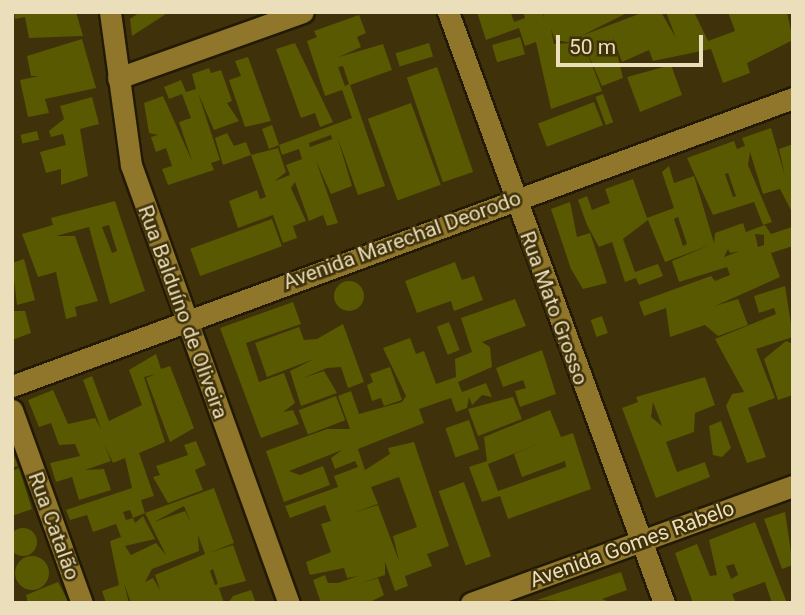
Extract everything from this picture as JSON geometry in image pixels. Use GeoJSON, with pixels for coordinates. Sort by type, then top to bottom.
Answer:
{"type":"FeatureCollection","features":[{"type":"Feature","properties":{"kind":"street","name":"Rua Balduíno de Oliveira"},"geometry":{"type":"LineString","coordinates":[[110,12],[131,165],[184,319],[289,603]]}},
{"type":"Feature","properties":{"kind":"street"},"geometry":{"type":"LineString","coordinates":[[118,78],[303,12]]}},
{"type":"Feature","properties":{"kind":"street","name":"Rua Mato Grosso"},"geometry":{"type":"LineString","coordinates":[[448,12],[514,200],[664,603]]}},
{"type":"Feature","properties":{"kind":"street","name":"Avenida Marechal Deorodo"},"geometry":{"type":"LineString","coordinates":[[12,386],[184,319],[793,97]]}},
{"type":"Feature","properties":{"kind":"street","name":"Rua Catalão"},"geometry":{"type":"LineString","coordinates":[[12,410],[82,603]]}},
{"type":"Feature","properties":{"kind":"street","name":"Avenida Gomes Rabelo"},"geometry":{"type":"LineString","coordinates":[[471,603],[793,486]]}},
{"type":"Feature","properties":{"kind":"building"},"geometry":{"type":"Polygon","coordinates":[[[14,12],[76,12],[83,36],[29,38],[25,17],[15,19],[14,12]]]}},
{"type":"Feature","properties":{"kind":"building"},"geometry":{"type":"Polygon","coordinates":[[[140,12],[169,12],[132,36],[130,19],[140,12]]]}},
{"type":"Feature","properties":{"kind":"building"},"geometry":{"type":"Polygon","coordinates":[[[477,12],[511,13],[514,22],[525,18],[523,12],[542,12],[544,18],[543,12],[629,12],[581,36],[644,12],[661,12],[676,38],[666,12],[694,12],[708,41],[735,31],[728,12],[787,12],[793,40],[747,63],[750,73],[723,83],[711,49],[653,61],[649,50],[622,62],[613,37],[623,78],[602,86],[585,47],[602,91],[551,109],[536,42],[525,46],[519,28],[486,40],[477,12]],[[551,29],[554,44],[573,43],[555,40],[551,29]]]}},
{"type":"Feature","properties":{"kind":"building"},"geometry":{"type":"Polygon","coordinates":[[[359,15],[366,33],[357,37],[361,47],[339,57],[383,44],[392,70],[350,85],[385,186],[358,195],[337,136],[352,186],[331,194],[316,161],[338,223],[327,226],[323,215],[309,221],[295,182],[291,188],[306,221],[293,226],[297,238],[283,243],[273,215],[238,228],[229,201],[257,190],[260,199],[266,197],[251,155],[278,148],[286,172],[275,181],[290,175],[286,165],[302,159],[299,149],[282,155],[279,145],[352,118],[342,90],[325,96],[307,41],[317,37],[314,31],[359,15]],[[343,66],[338,67],[345,86],[349,84],[343,66]],[[331,135],[309,143],[310,147],[332,139],[331,135]]]}},
{"type":"Feature","properties":{"kind":"building"},"geometry":{"type":"Polygon","coordinates":[[[520,37],[525,54],[497,62],[492,45],[520,37]]]}},
{"type":"Feature","properties":{"kind":"building"},"geometry":{"type":"Polygon","coordinates":[[[82,39],[96,88],[45,99],[49,113],[28,117],[20,80],[39,76],[31,76],[27,56],[82,39]]]}},
{"type":"Feature","properties":{"kind":"building"},"geometry":{"type":"Polygon","coordinates":[[[295,43],[333,122],[320,127],[315,113],[301,118],[276,49],[295,43]]]}},
{"type":"Feature","properties":{"kind":"building"},"geometry":{"type":"Polygon","coordinates":[[[429,43],[433,56],[400,67],[396,53],[429,43]]]}},
{"type":"Feature","properties":{"kind":"building"},"geometry":{"type":"Polygon","coordinates":[[[248,57],[271,121],[245,127],[229,80],[241,76],[235,61],[248,57]]]}},
{"type":"Feature","properties":{"kind":"building"},"geometry":{"type":"Polygon","coordinates":[[[671,65],[682,95],[640,112],[627,77],[671,65]]]}},
{"type":"Feature","properties":{"kind":"building"},"geometry":{"type":"Polygon","coordinates":[[[437,67],[473,172],[443,182],[407,77],[437,67]]]}},
{"type":"Feature","properties":{"kind":"building"},"geometry":{"type":"Polygon","coordinates":[[[209,68],[211,73],[221,70],[232,101],[227,103],[239,121],[214,130],[198,93],[220,160],[211,163],[214,170],[168,185],[162,169],[172,166],[166,148],[156,152],[151,137],[158,135],[149,133],[144,103],[163,96],[192,161],[179,122],[191,118],[182,94],[169,99],[164,87],[181,80],[186,92],[196,89],[192,74],[209,68]]]}},
{"type":"Feature","properties":{"kind":"building"},"geometry":{"type":"Polygon","coordinates":[[[603,94],[613,122],[606,125],[595,97],[603,94]]]}},
{"type":"Feature","properties":{"kind":"building"},"geometry":{"type":"Polygon","coordinates":[[[92,97],[99,124],[80,129],[88,176],[61,185],[61,169],[46,173],[40,152],[66,145],[63,134],[51,137],[49,131],[64,119],[60,106],[92,97]]]}},
{"type":"Feature","properties":{"kind":"building"},"geometry":{"type":"Polygon","coordinates":[[[594,102],[603,125],[547,147],[538,124],[594,102]]]}},
{"type":"Feature","properties":{"kind":"building"},"geometry":{"type":"Polygon","coordinates":[[[411,103],[441,185],[398,200],[368,119],[411,103]]]}},
{"type":"Feature","properties":{"kind":"building"},"geometry":{"type":"Polygon","coordinates":[[[272,125],[279,145],[269,149],[262,129],[272,125]]]}},
{"type":"Feature","properties":{"kind":"building"},"geometry":{"type":"Polygon","coordinates":[[[771,128],[785,176],[779,149],[793,144],[793,214],[780,189],[763,194],[750,152],[748,165],[772,222],[763,225],[754,202],[713,215],[687,158],[734,141],[737,149],[745,146],[742,138],[771,128]],[[728,173],[725,174],[733,197],[736,196],[728,173]]]}},
{"type":"Feature","properties":{"kind":"building"},"geometry":{"type":"Polygon","coordinates":[[[37,131],[39,140],[22,144],[20,135],[37,131]]]}},
{"type":"Feature","properties":{"kind":"building"},"geometry":{"type":"Polygon","coordinates":[[[227,133],[234,146],[246,142],[251,155],[223,165],[215,138],[227,133]]]}},
{"type":"Feature","properties":{"kind":"building"},"geometry":{"type":"Polygon","coordinates":[[[669,166],[674,183],[694,176],[714,243],[715,233],[743,223],[746,232],[765,225],[771,234],[792,227],[793,246],[771,253],[780,277],[715,306],[738,299],[748,325],[718,336],[705,325],[670,337],[666,308],[644,316],[639,302],[711,276],[715,281],[730,275],[727,267],[679,282],[672,261],[710,245],[665,262],[648,220],[623,239],[635,272],[658,264],[663,276],[639,285],[636,278],[625,282],[612,242],[599,247],[578,200],[587,196],[592,210],[610,203],[605,189],[633,179],[647,218],[674,208],[662,172],[669,166]],[[678,217],[674,219],[683,246],[687,244],[678,217]],[[755,234],[758,247],[764,245],[764,235],[755,234]]]}},
{"type":"Feature","properties":{"kind":"building"},"geometry":{"type":"Polygon","coordinates":[[[115,201],[145,291],[110,304],[89,227],[56,236],[75,236],[98,301],[75,307],[77,316],[66,319],[56,272],[38,277],[22,234],[53,225],[51,218],[115,201]],[[109,225],[102,227],[112,253],[117,251],[109,225]]]}},
{"type":"Feature","properties":{"kind":"building"},"geometry":{"type":"Polygon","coordinates":[[[570,202],[577,237],[590,233],[607,283],[583,289],[571,269],[551,209],[570,202]]]}},
{"type":"Feature","properties":{"kind":"building"},"geometry":{"type":"Polygon","coordinates":[[[272,219],[282,246],[200,276],[190,249],[272,219]]]}},
{"type":"Feature","properties":{"kind":"building"},"geometry":{"type":"Polygon","coordinates":[[[24,259],[35,300],[17,305],[12,263],[24,259]]]}},
{"type":"Feature","properties":{"kind":"building"},"geometry":{"type":"Polygon","coordinates":[[[455,262],[462,280],[474,276],[483,300],[454,311],[451,301],[417,313],[405,281],[455,262]]]}},
{"type":"Feature","properties":{"kind":"building"},"geometry":{"type":"Polygon","coordinates":[[[349,281],[360,285],[364,296],[360,307],[349,311],[338,307],[334,296],[338,285],[349,281]]]}},
{"type":"Feature","properties":{"kind":"building"},"geometry":{"type":"Polygon","coordinates":[[[785,286],[793,337],[756,349],[775,398],[748,408],[766,457],[747,463],[726,406],[732,394],[744,392],[715,339],[776,314],[774,308],[759,313],[754,296],[785,286]]]}},
{"type":"Feature","properties":{"kind":"building"},"geometry":{"type":"Polygon","coordinates":[[[515,299],[526,326],[482,342],[490,347],[492,367],[458,382],[462,392],[486,383],[492,397],[482,395],[472,405],[469,397],[467,408],[456,412],[451,398],[419,409],[424,423],[358,449],[365,470],[390,454],[388,448],[414,442],[449,546],[427,554],[432,566],[405,576],[408,586],[395,591],[385,562],[385,575],[361,583],[378,578],[384,595],[368,603],[321,603],[313,580],[325,575],[328,583],[338,583],[358,576],[347,578],[344,568],[310,575],[306,562],[331,552],[321,524],[331,521],[325,505],[290,518],[285,506],[338,487],[334,476],[358,467],[355,461],[335,469],[331,458],[342,450],[289,471],[300,475],[323,466],[330,485],[284,502],[266,451],[327,429],[350,429],[338,396],[351,391],[359,414],[402,402],[406,396],[383,348],[410,338],[416,354],[424,351],[436,384],[456,377],[455,359],[472,352],[461,318],[515,299]],[[399,477],[371,487],[378,504],[352,513],[378,505],[399,561],[393,536],[417,527],[399,477]]]}},
{"type":"Feature","properties":{"kind":"building"},"geometry":{"type":"Polygon","coordinates":[[[293,302],[301,324],[246,343],[259,382],[284,373],[295,403],[283,412],[293,410],[299,424],[261,438],[220,328],[293,302]]]}},
{"type":"Feature","properties":{"kind":"building"},"geometry":{"type":"Polygon","coordinates":[[[12,311],[25,311],[31,333],[12,340],[12,311]]]}},
{"type":"Feature","properties":{"kind":"building"},"geometry":{"type":"Polygon","coordinates":[[[602,316],[608,333],[597,337],[591,320],[602,316]]]}},
{"type":"Feature","properties":{"kind":"building"},"geometry":{"type":"Polygon","coordinates":[[[449,322],[460,350],[448,355],[437,327],[449,322]]]}},
{"type":"Feature","properties":{"kind":"building"},"geometry":{"type":"Polygon","coordinates":[[[343,324],[364,382],[348,388],[341,367],[327,368],[303,378],[324,371],[337,393],[301,406],[290,371],[314,359],[267,377],[255,343],[299,327],[304,340],[317,339],[343,324]]]}},
{"type":"Feature","properties":{"kind":"building"},"geometry":{"type":"Polygon","coordinates":[[[786,341],[793,344],[793,395],[778,400],[764,359],[786,341]]]}},
{"type":"Feature","properties":{"kind":"building"},"geometry":{"type":"Polygon","coordinates":[[[542,350],[556,394],[520,407],[515,391],[526,388],[523,380],[503,387],[496,368],[542,350]]]}},
{"type":"Feature","properties":{"kind":"building"},"geometry":{"type":"Polygon","coordinates":[[[156,354],[161,369],[170,366],[194,428],[170,442],[146,378],[156,374],[144,377],[165,442],[139,453],[154,496],[141,500],[145,513],[214,488],[234,543],[209,553],[233,545],[246,581],[219,588],[224,603],[131,603],[124,583],[129,603],[106,603],[102,591],[119,585],[110,541],[121,537],[116,524],[93,532],[87,515],[70,520],[66,510],[132,488],[125,458],[113,463],[104,444],[111,461],[85,470],[104,469],[111,490],[79,500],[72,477],[56,482],[50,463],[80,456],[75,444],[59,445],[51,423],[39,427],[28,400],[53,390],[68,424],[95,418],[101,429],[83,380],[92,376],[109,421],[142,405],[129,370],[156,354]],[[184,506],[154,522],[185,511],[191,523],[184,506]],[[130,510],[123,512],[126,520],[133,518],[130,510]],[[145,513],[133,518],[135,523],[143,516],[155,539],[125,546],[131,555],[156,543],[166,555],[145,513]],[[198,535],[199,551],[152,569],[145,582],[153,578],[160,590],[155,575],[205,554],[198,535]],[[213,569],[210,571],[215,585],[218,584],[213,569]]]}},
{"type":"Feature","properties":{"kind":"building"},"geometry":{"type":"Polygon","coordinates":[[[390,367],[402,400],[384,406],[381,398],[372,401],[367,385],[373,382],[370,374],[390,367]]]}},
{"type":"Feature","properties":{"kind":"building"},"geometry":{"type":"Polygon","coordinates":[[[705,377],[715,405],[695,413],[694,432],[666,442],[677,472],[705,462],[710,477],[656,498],[622,408],[638,402],[636,397],[705,377]],[[653,402],[651,417],[662,426],[653,402]]]}},
{"type":"Feature","properties":{"kind":"building"},"geometry":{"type":"Polygon","coordinates":[[[336,396],[345,420],[308,435],[299,410],[336,396]]]}},
{"type":"Feature","properties":{"kind":"building"},"geometry":{"type":"Polygon","coordinates":[[[513,397],[522,419],[478,436],[468,409],[513,397]]]}},
{"type":"Feature","properties":{"kind":"building"},"geometry":{"type":"Polygon","coordinates":[[[550,410],[561,437],[573,433],[591,489],[508,519],[500,496],[482,502],[469,467],[487,461],[484,437],[550,410]],[[541,443],[488,464],[498,491],[566,467],[565,461],[522,477],[514,454],[541,443]]]}},
{"type":"Feature","properties":{"kind":"building"},"geometry":{"type":"Polygon","coordinates":[[[469,420],[479,449],[455,457],[445,428],[469,420]]]}},
{"type":"Feature","properties":{"kind":"building"},"geometry":{"type":"Polygon","coordinates":[[[721,421],[731,448],[722,457],[713,455],[709,426],[721,421]]]}},
{"type":"Feature","properties":{"kind":"building"},"geometry":{"type":"Polygon","coordinates":[[[196,441],[206,465],[195,470],[203,490],[168,503],[153,477],[160,475],[156,466],[188,455],[184,445],[196,441]]]}},
{"type":"Feature","properties":{"kind":"building"},"geometry":{"type":"Polygon","coordinates":[[[12,451],[18,466],[15,467],[12,467],[12,451]]]}},
{"type":"Feature","properties":{"kind":"building"},"geometry":{"type":"Polygon","coordinates":[[[19,468],[32,509],[12,516],[12,471],[19,468]]]}},
{"type":"Feature","properties":{"kind":"building"},"geometry":{"type":"Polygon","coordinates":[[[464,482],[491,556],[466,565],[439,491],[464,482]]]}},
{"type":"Feature","properties":{"kind":"building"},"geometry":{"type":"Polygon","coordinates":[[[785,512],[793,565],[782,569],[764,519],[785,512]]]}},
{"type":"Feature","properties":{"kind":"building"},"geometry":{"type":"Polygon","coordinates":[[[755,522],[787,603],[772,603],[765,582],[732,594],[736,603],[693,603],[675,553],[697,544],[710,576],[717,575],[709,540],[755,522]],[[734,564],[726,566],[731,579],[738,575],[734,564]]]}},
{"type":"Feature","properties":{"kind":"building"},"geometry":{"type":"Polygon","coordinates":[[[23,528],[33,532],[37,542],[33,552],[23,556],[13,552],[9,542],[13,532],[23,528]]]}},
{"type":"Feature","properties":{"kind":"building"},"geometry":{"type":"Polygon","coordinates":[[[32,556],[44,561],[49,573],[44,585],[32,590],[20,585],[15,573],[20,561],[32,556]]]}},
{"type":"Feature","properties":{"kind":"building"},"geometry":{"type":"Polygon","coordinates":[[[621,572],[627,590],[602,599],[613,603],[537,600],[621,572]]]}},
{"type":"Feature","properties":{"kind":"building"},"geometry":{"type":"Polygon","coordinates":[[[58,582],[68,601],[28,603],[26,595],[58,582]]]}},
{"type":"Feature","properties":{"kind":"building"},"geometry":{"type":"Polygon","coordinates":[[[251,590],[256,603],[228,603],[233,596],[251,590]]]}}]}
